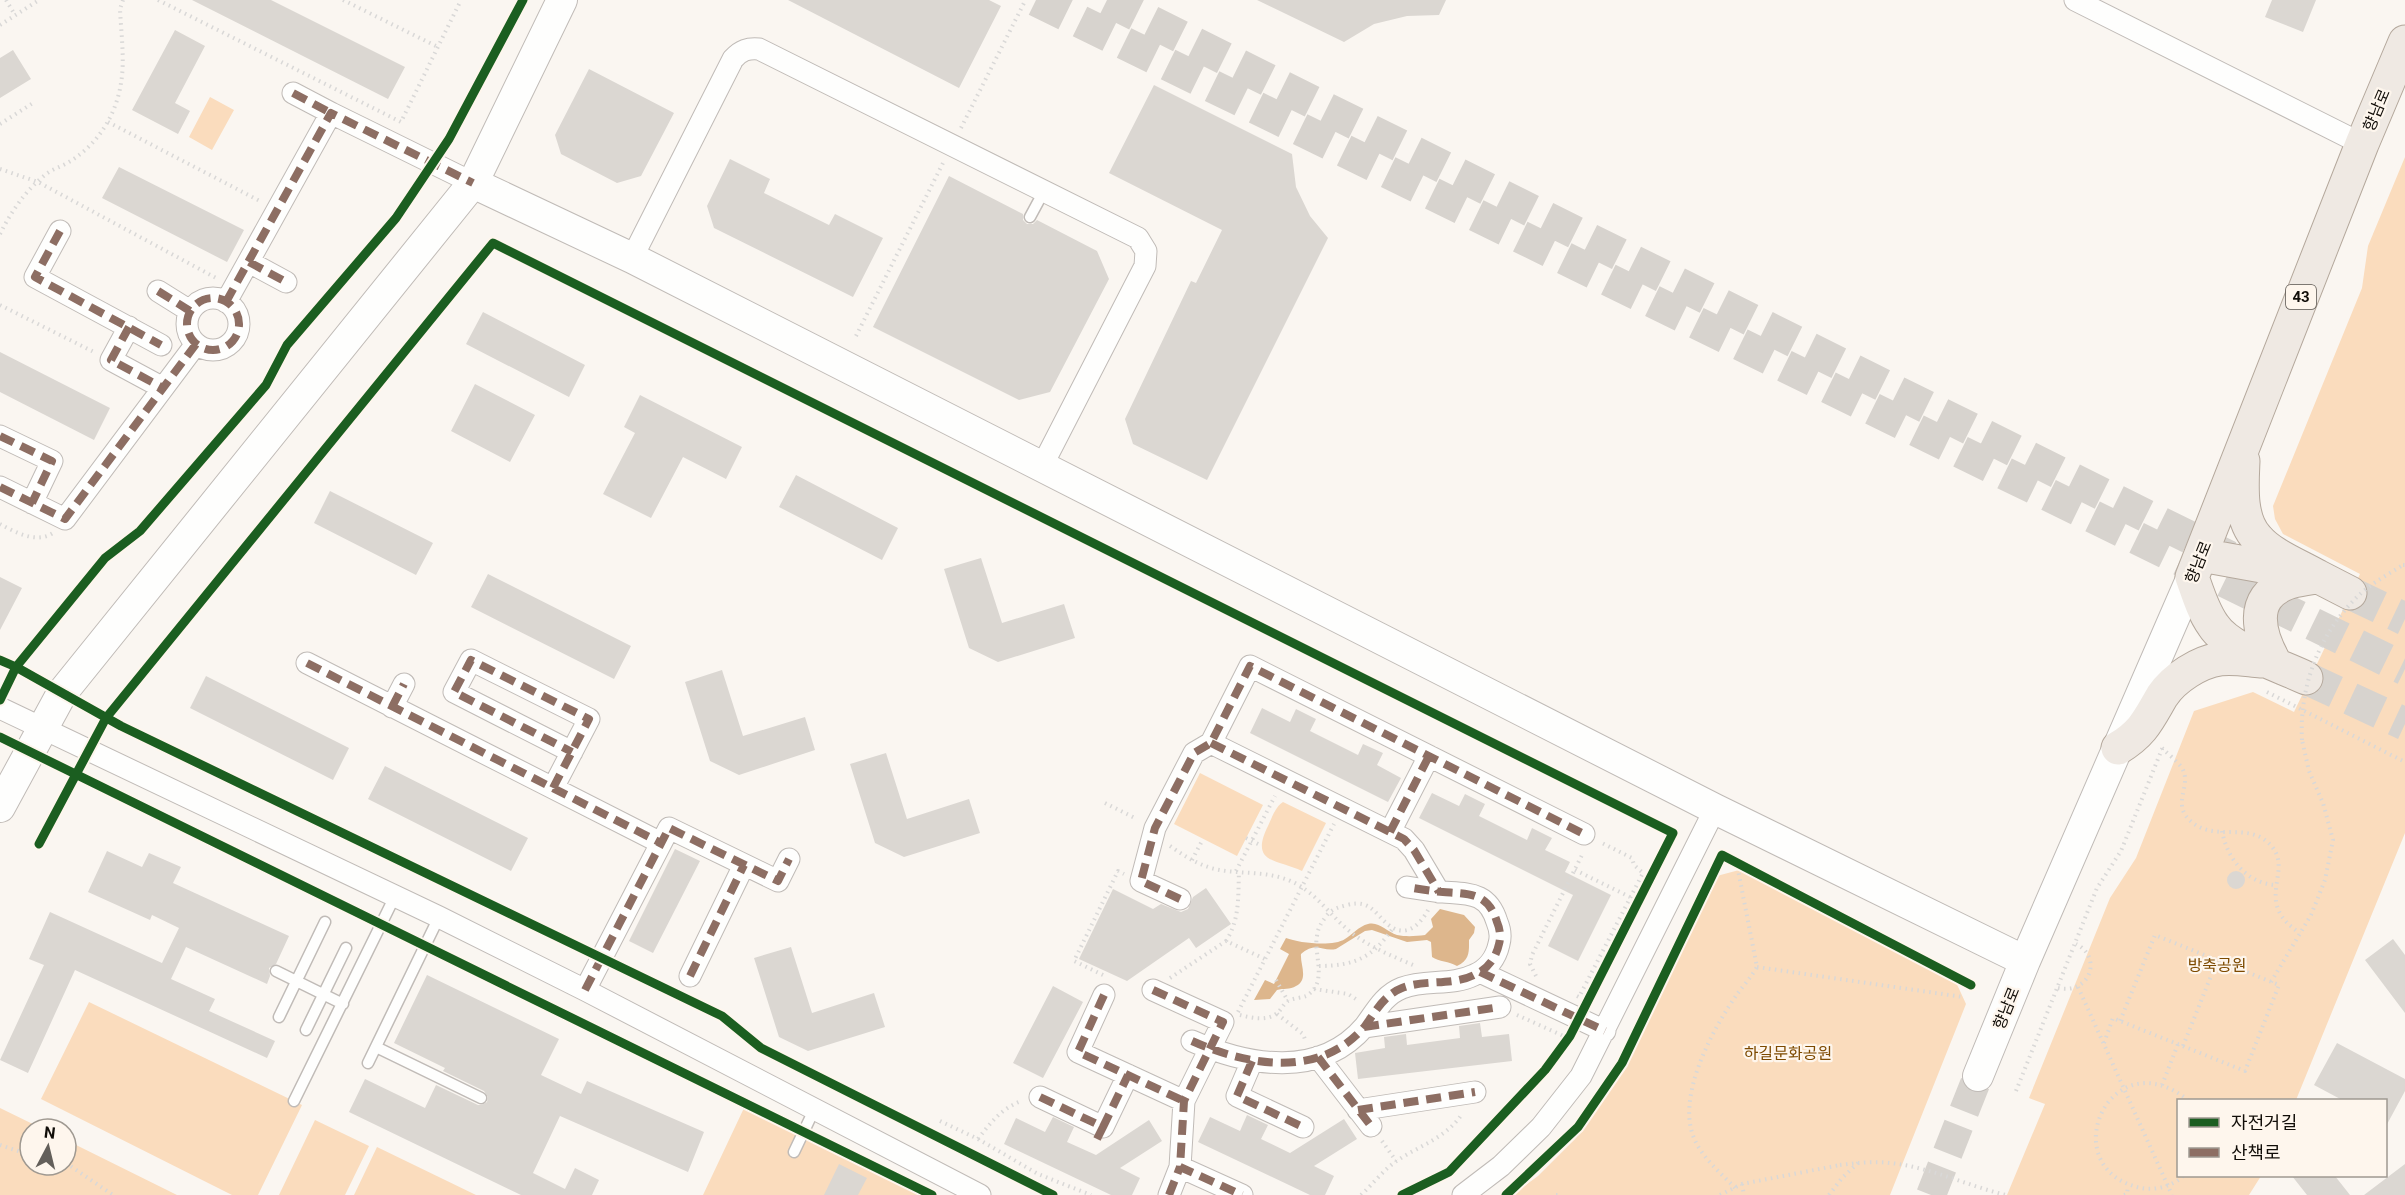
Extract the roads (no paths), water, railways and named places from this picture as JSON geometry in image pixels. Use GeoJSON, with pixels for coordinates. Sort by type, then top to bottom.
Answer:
{"type":"FeatureCollection","features":[{"type":"Feature","properties":{"kind":"main road","name":"향남로"},"geometry":{"type":"LineString","coordinates":[[2197,566],[2362,144],[2405,42]]}},
{"type":"Feature","properties":{"kind":"main road"},"geometry":{"type":"LineString","coordinates":[[2244,442],[2241,488],[2246,517],[2256,538],[2316,576],[2350,593]]}},
{"type":"Feature","properties":{"kind":"main road"},"geometry":{"type":"LineString","coordinates":[[2270,677],[2250,652],[2226,639],[2214,627],[2205,612],[2197,566],[2316,576]]}},
{"type":"Feature","properties":{"kind":"main road"},"geometry":{"type":"LineString","coordinates":[[2270,677],[2260,625],[2264,601],[2286,584],[2316,576]]}},
{"type":"Feature","properties":{"kind":"main road"},"geometry":{"type":"LineString","coordinates":[[2118,748],[2136,737],[2164,693],[2183,675],[2220,659],[2270,677],[2306,678]]}},
{"type":"Feature","properties":{"kind":"street"},"geometry":{"type":"LineString","coordinates":[[0,807],[62,693],[473,183],[562,0]]}},
{"type":"Feature","properties":{"kind":"street"},"geometry":{"type":"LineString","coordinates":[[2075,0],[2362,144]]}},
{"type":"Feature","properties":{"kind":"street"},"geometry":{"type":"LineString","coordinates":[[632,258],[733,59],[744,50],[759,49],[1138,238],[1143,244],[1146,258],[1042,466]]}},
{"type":"Feature","properties":{"kind":"street"},"geometry":{"type":"LineString","coordinates":[[293,93],[473,183],[632,258],[1715,809],[2025,961]]}},
{"type":"Feature","properties":{"kind":"street"},"geometry":{"type":"LineString","coordinates":[[226,302],[331,113]]}},
{"type":"Feature","properties":{"kind":"street"},"geometry":{"type":"LineString","coordinates":[[60,231],[35,277],[161,345]]}},
{"type":"Feature","properties":{"kind":"street"},"geometry":{"type":"LineString","coordinates":[[249,262],[286,282]]}},
{"type":"Feature","properties":{"kind":"street"},"geometry":{"type":"LineString","coordinates":[[158,291],[190,310]]}},
{"type":"Feature","properties":{"kind":"street"},"geometry":{"type":"LineString","coordinates":[[213,298],[226,302],[236,312],[239,320],[236,337],[231,344],[216,350],[208,350],[196,344],[187,328],[190,310],[204,299],[213,298]]}},
{"type":"Feature","properties":{"kind":"street"},"geometry":{"type":"LineString","coordinates":[[129,327],[111,360],[163,388]]}},
{"type":"Feature","properties":{"kind":"street"},"geometry":{"type":"LineString","coordinates":[[0,487],[65,519],[196,344]]}},
{"type":"Feature","properties":{"kind":"street"},"geometry":{"type":"LineString","coordinates":[[0,436],[52,461],[32,502]]}},
{"type":"Feature","properties":{"kind":"street","name":"향남로"},"geometry":{"type":"LineString","coordinates":[[1978,1076],[2025,961],[2197,566]]}},
{"type":"Feature","properties":{"kind":"street"},"geometry":{"type":"LineString","coordinates":[[553,788],[572,752],[589,719],[471,660],[454,692],[572,752]]}},
{"type":"Feature","properties":{"kind":"street"},"geometry":{"type":"LineString","coordinates":[[306,663],[661,843]]}},
{"type":"Feature","properties":{"kind":"street"},"geometry":{"type":"LineString","coordinates":[[1180,899],[1141,881],[1155,828],[1194,753],[1211,743],[1250,666],[1587,836]]}},
{"type":"Feature","properties":{"kind":"street"},"geometry":{"type":"LineString","coordinates":[[392,707],[404,684]]}},
{"type":"Feature","properties":{"kind":"street"},"geometry":{"type":"LineString","coordinates":[[0,708],[43,726],[88,751],[439,917],[585,990],[980,1195]]}},
{"type":"Feature","properties":{"kind":"street"},"geometry":{"type":"LineString","coordinates":[[1211,743],[1404,839],[1414,850],[1436,891]]}},
{"type":"Feature","properties":{"kind":"street"},"geometry":{"type":"LineString","coordinates":[[1390,832],[1429,756]]}},
{"type":"Feature","properties":{"kind":"street"},"geometry":{"type":"LineString","coordinates":[[1463,1195],[1501,1166],[1541,1127],[1581,1076],[1715,809]]}},
{"type":"Feature","properties":{"kind":"street"},"geometry":{"type":"LineString","coordinates":[[585,990],[669,828],[778,881],[789,859]]}},
{"type":"Feature","properties":{"kind":"street"},"geometry":{"type":"LineString","coordinates":[[690,976],[744,865]]}},
{"type":"Feature","properties":{"kind":"street"},"geometry":{"type":"LineString","coordinates":[[1201,1045],[1252,1061],[1291,1063],[1314,1046],[1344,1042],[1363,1009],[1381,1002],[1401,988],[1459,980],[1486,968],[1495,956],[1499,943],[1499,928],[1495,914],[1486,903],[1474,895],[1460,891],[1436,891],[1407,887]]}},
{"type":"Feature","properties":{"kind":"street"},"geometry":{"type":"LineString","coordinates":[[1480,972],[1605,1031]]}},
{"type":"Feature","properties":{"kind":"street"},"geometry":{"type":"LineString","coordinates":[[1108,987],[1078,1052],[1184,1101]]}},
{"type":"Feature","properties":{"kind":"street"},"geometry":{"type":"LineString","coordinates":[[1153,990],[1222,1022],[1201,1045],[1184,1101],[1180,1167],[1169,1195]]}},
{"type":"Feature","properties":{"kind":"street"},"geometry":{"type":"LineString","coordinates":[[1363,1009],[1500,1007]]}},
{"type":"Feature","properties":{"kind":"street"},"geometry":{"type":"LineString","coordinates":[[1314,1046],[1365,1118],[1471,1092]]}},
{"type":"Feature","properties":{"kind":"street"},"geometry":{"type":"LineString","coordinates":[[1252,1061],[1237,1096],[1303,1127]]}},
{"type":"Feature","properties":{"kind":"street"},"geometry":{"type":"LineString","coordinates":[[1040,1097],[1100,1133],[1128,1075]]}},
{"type":"Feature","properties":{"kind":"street"},"geometry":{"type":"LineString","coordinates":[[1180,1167],[1242,1195]]}},
{"type":"Feature","properties":{"kind":"lane"},"geometry":{"type":"LineString","coordinates":[[1030,217],[1044,191]]}},
{"type":"Feature","properties":{"kind":"lane"},"geometry":{"type":"LineString","coordinates":[[294,1101],[395,896]]}},
{"type":"Feature","properties":{"kind":"lane"},"geometry":{"type":"LineString","coordinates":[[368,1063],[439,917]]}},
{"type":"Feature","properties":{"kind":"lane"},"geometry":{"type":"LineString","coordinates":[[279,1017],[325,922]]}},
{"type":"Feature","properties":{"kind":"lane"},"geometry":{"type":"LineString","coordinates":[[306,1030],[346,948]]}},
{"type":"Feature","properties":{"kind":"lane"},"geometry":{"type":"LineString","coordinates":[[276,971],[342,1004]]}},
{"type":"Feature","properties":{"kind":"lane"},"geometry":{"type":"LineString","coordinates":[[376,1047],[481,1098]]}},
{"type":"Feature","properties":{"kind":"lane"},"geometry":{"type":"LineString","coordinates":[[794,1152],[814,1110]]}},
{"type":"Feature","properties":{"kind":"tunnel"},"geometry":{"type":"LineString","coordinates":[[1036,0],[2405,669]]}},
{"type":"Feature","properties":{"kind":"tunnel"},"geometry":{"type":"LineString","coordinates":[[1107,0],[2229,557]]}},
{"type":"Feature","properties":{"kind":"tunnel"},"geometry":{"type":"LineString","coordinates":[[2350,593],[2405,619]]}},
{"type":"Feature","properties":{"kind":"tunnel"},"geometry":{"type":"LineString","coordinates":[[2306,678],[2405,724]]}},
{"type":"Feature","properties":{"kind":"tunnel"},"geometry":{"type":"LineString","coordinates":[[1931,1195],[1978,1076]]}},
{"type":"Feature","properties":{"kind":"park label","name":"방축공원"},"geometry":{"type":"Point","coordinates":[2217,965]}},
{"type":"Feature","properties":{"kind":"park label","name":"하길문화공원"},"geometry":{"type":"Point","coordinates":[1788,1053]}}]}
